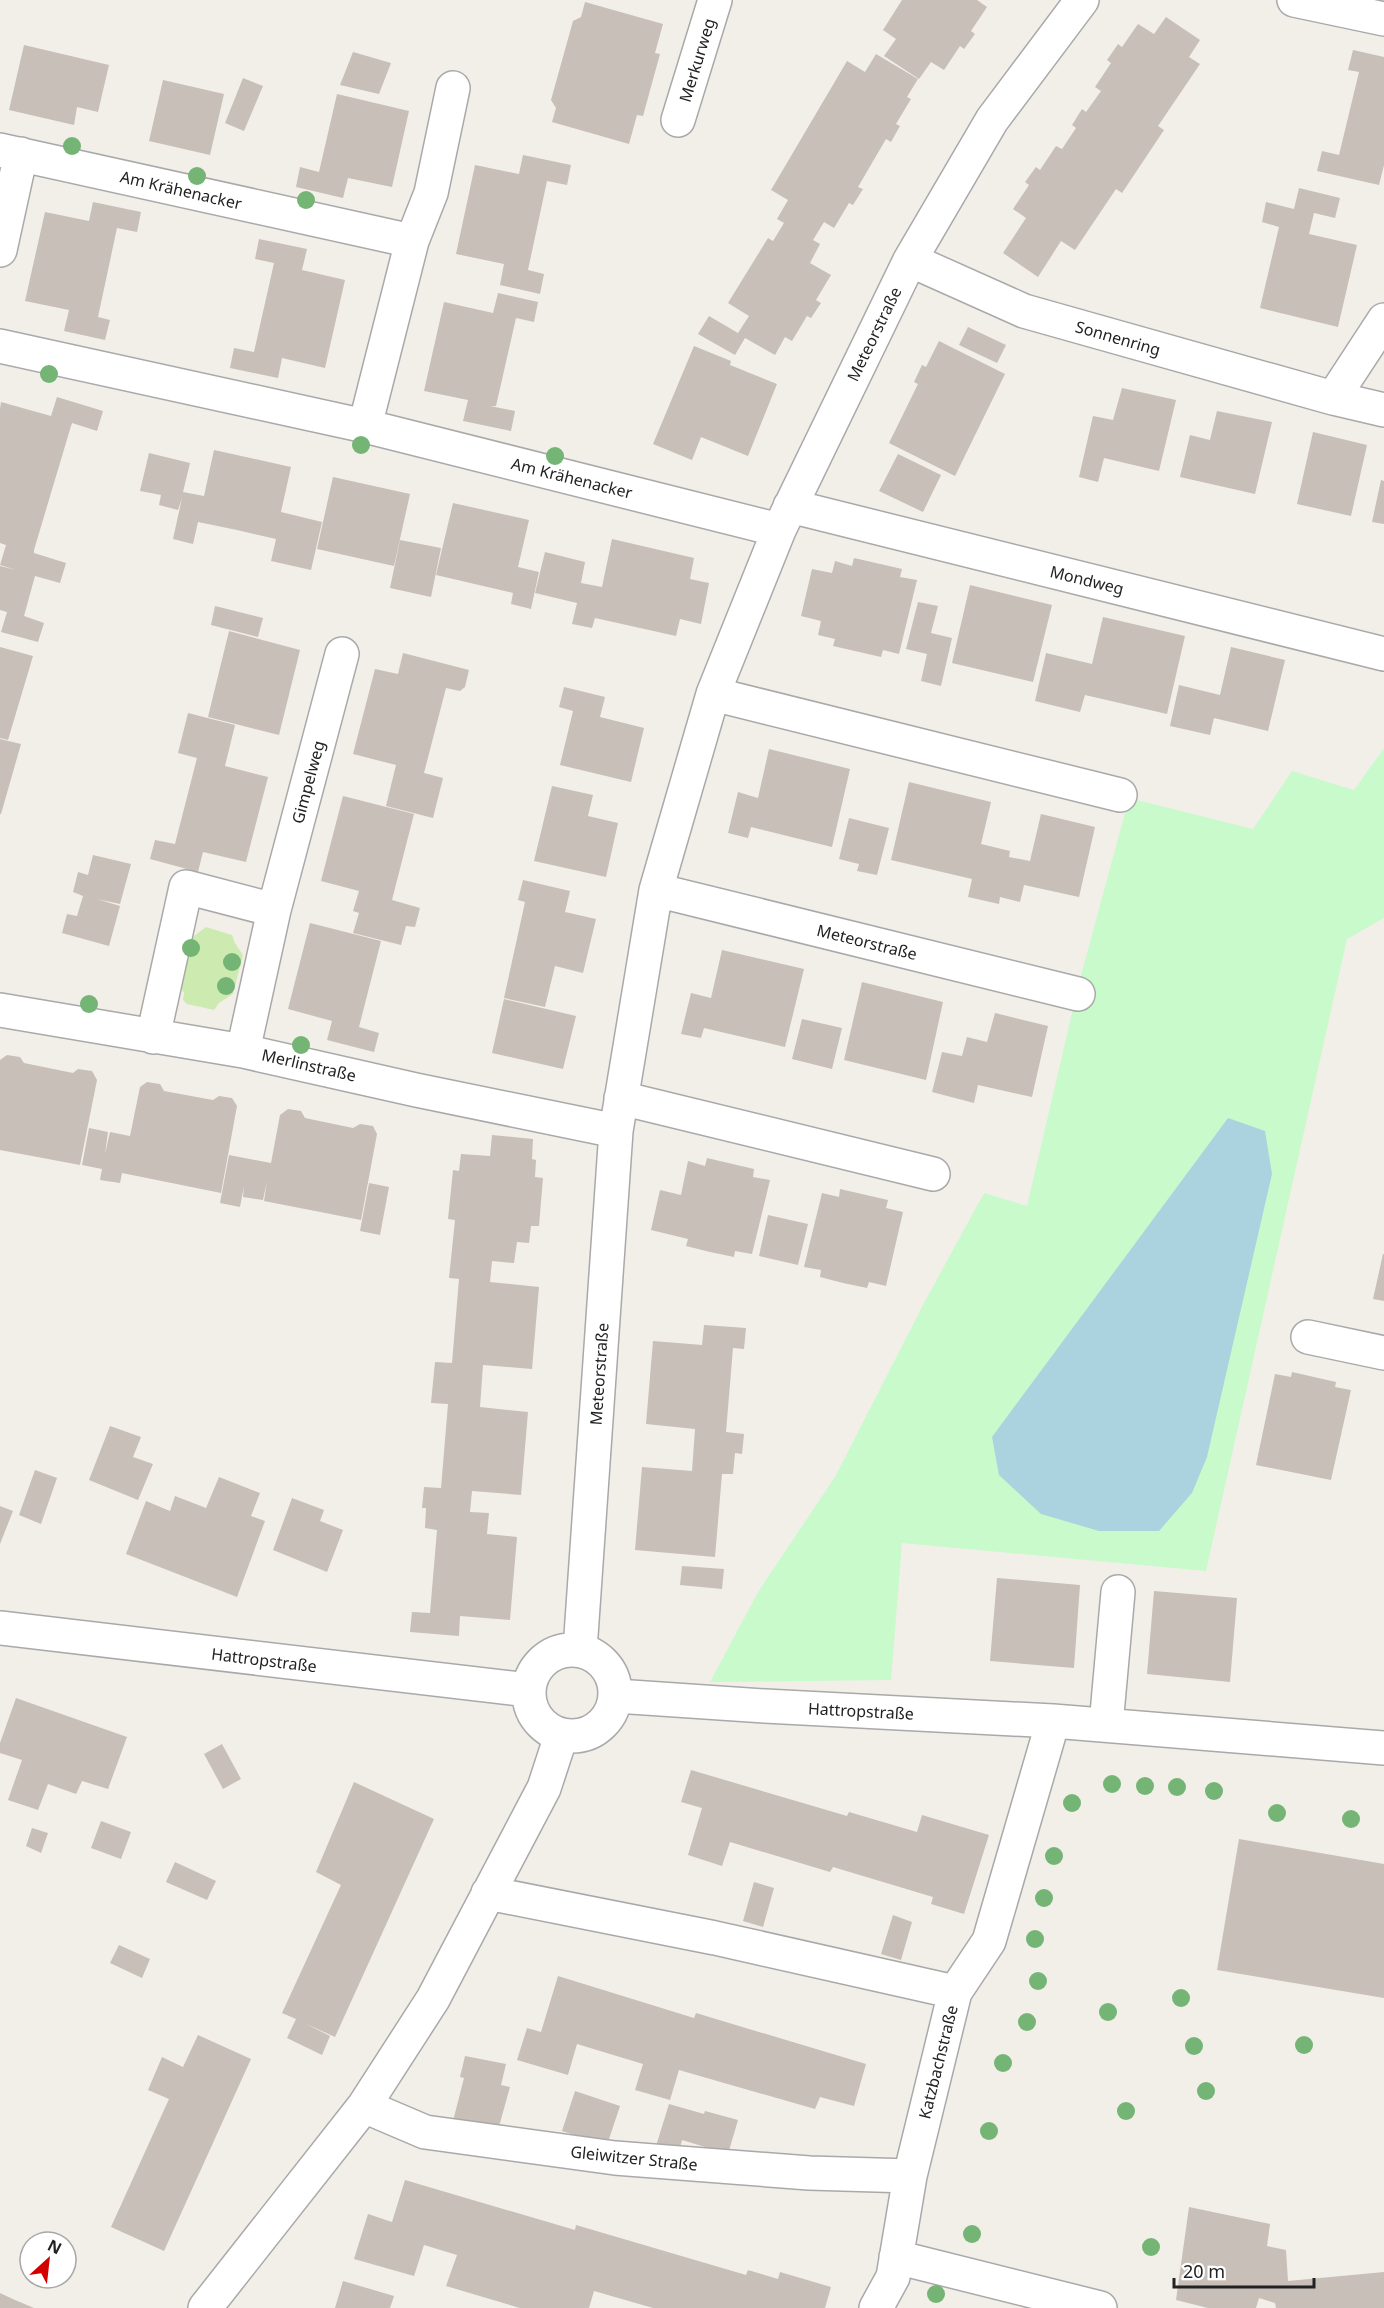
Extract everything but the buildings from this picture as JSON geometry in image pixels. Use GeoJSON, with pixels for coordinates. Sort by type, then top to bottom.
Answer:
{"type":"FeatureCollection","features":[{"type":"Feature","properties":{"kind":"street","name":"Merkurweg"},"geometry":{"type":"LineString","coordinates":[[678,120],[715,0]]}},
{"type":"Feature","properties":{"kind":"street"},"geometry":{"type":"LineString","coordinates":[[1294,0],[1384,19]]}},
{"type":"Feature","properties":{"kind":"street","name":"Meteorstraße"},"geometry":{"type":"LineString","coordinates":[[580,1650],[616,1131],[656,890],[713,694],[784,518],[910,260],[992,120],[1077,2]]}},
{"type":"Feature","properties":{"kind":"street"},"geometry":{"type":"LineString","coordinates":[[365,426],[412,241],[431,194],[453,88]]}},
{"type":"Feature","properties":{"kind":"street","name":"Am Krähenacker"},"geometry":{"type":"LineString","coordinates":[[0,250],[10,152],[412,241]]}},
{"type":"Feature","properties":{"kind":"street","name":"Sonnenring"},"geometry":{"type":"LineString","coordinates":[[910,260],[1024,311],[1333,398],[1384,410]]}},
{"type":"Feature","properties":{"kind":"street"},"geometry":{"type":"LineString","coordinates":[[1333,398],[1384,320]]}},
{"type":"Feature","properties":{"kind":"street","name":"Am Krähenacker"},"geometry":{"type":"LineString","coordinates":[[0,345],[784,518]]}},
{"type":"Feature","properties":{"kind":"street","name":"Mondweg"},"geometry":{"type":"LineString","coordinates":[[784,518],[1384,654]]}},
{"type":"Feature","properties":{"kind":"street","name":"Gimpelweg"},"geometry":{"type":"LineString","coordinates":[[243,1051],[274,910],[342,654]]}},
{"type":"Feature","properties":{"kind":"street"},"geometry":{"type":"LineString","coordinates":[[713,694],[1120,795]]}},
{"type":"Feature","properties":{"kind":"street"},"geometry":{"type":"LineString","coordinates":[[153,1037],[186,887],[274,910]]}},
{"type":"Feature","properties":{"kind":"street","name":"Meteorstraße"},"geometry":{"type":"LineString","coordinates":[[656,890],[1078,994]]}},
{"type":"Feature","properties":{"kind":"street","name":"Merlinstraße"},"geometry":{"type":"LineString","coordinates":[[0,1010],[243,1051],[416,1090],[616,1131]]}},
{"type":"Feature","properties":{"kind":"street"},"geometry":{"type":"LineString","coordinates":[[621,1098],[933,1173]]}},
{"type":"Feature","properties":{"kind":"street"},"geometry":{"type":"LineString","coordinates":[[1308,1337],[1384,1353]]}},
{"type":"Feature","properties":{"kind":"street"},"geometry":{"type":"LineString","coordinates":[[1106,1725],[1118,1592]]}},
{"type":"Feature","properties":{"kind":"street","name":"Hattropstraße"},"geometry":{"type":"LineString","coordinates":[[0,1628],[528,1690]]}},
{"type":"Feature","properties":{"kind":"street"},"geometry":{"type":"LineString","coordinates":[[565,1650],[580,1650],[602,1661],[615,1683],[616,1696],[614,1708],[598,1729],[574,1738],[547,1730],[536,1719],[530,1705],[528,1690],[536,1670],[551,1655],[565,1650]]}},
{"type":"Feature","properties":{"kind":"street","name":"Hattropstraße"},"geometry":{"type":"LineString","coordinates":[[616,1696],[765,1706],[1053,1720],[1384,1748]]}},
{"type":"Feature","properties":{"kind":"street","name":"Katzbachstraße"},"geometry":{"type":"LineString","coordinates":[[876,2308],[893,2277],[910,2176],[955,1992],[989,1941],[1053,1720]]}},
{"type":"Feature","properties":{"kind":"street"},"geometry":{"type":"LineString","coordinates":[[215,2306],[364,2106],[433,1999],[544,1788],[561,1736]]}},
{"type":"Feature","properties":{"kind":"street"},"geometry":{"type":"LineString","coordinates":[[488,1893],[715,1938],[955,1992]]}},
{"type":"Feature","properties":{"kind":"street","name":"Gleiwitzer Straße"},"geometry":{"type":"LineString","coordinates":[[364,2106],[425,2132],[615,2158],[810,2174],[910,2176]]}},
{"type":"Feature","properties":{"kind":"street"},"geometry":{"type":"LineString","coordinates":[[896,2257],[1100,2308]]}},
{"type":"Feature","properties":{"kind":"green space"},"geometry":{"type":"Polygon","coordinates":[[[1384,748],[1384,918],[1347,939],[1206,1571],[902,1543],[891,1680],[710,1682],[758,1592],[835,1477],[923,1305],[984,1193],[1027,1206],[1079,983],[1129,798],[1253,829],[1292,771],[1354,790],[1384,748]]]}},
{"type":"Feature","properties":{"kind":"green space"},"geometry":{"type":"Polygon","coordinates":[[[206,927],[232,935],[243,955],[233,994],[219,1003],[214,1010],[187,1004],[183,1000],[184,993],[176,980],[186,942],[206,927]]]}},
{"type":"Feature","properties":{"kind":"water"},"geometry":{"type":"Polygon","coordinates":[[[1228,1118],[1265,1131],[1272,1174],[1207,1457],[1192,1493],[1159,1531],[1099,1531],[1041,1514],[999,1475],[992,1437],[1228,1118]]]}}]}
